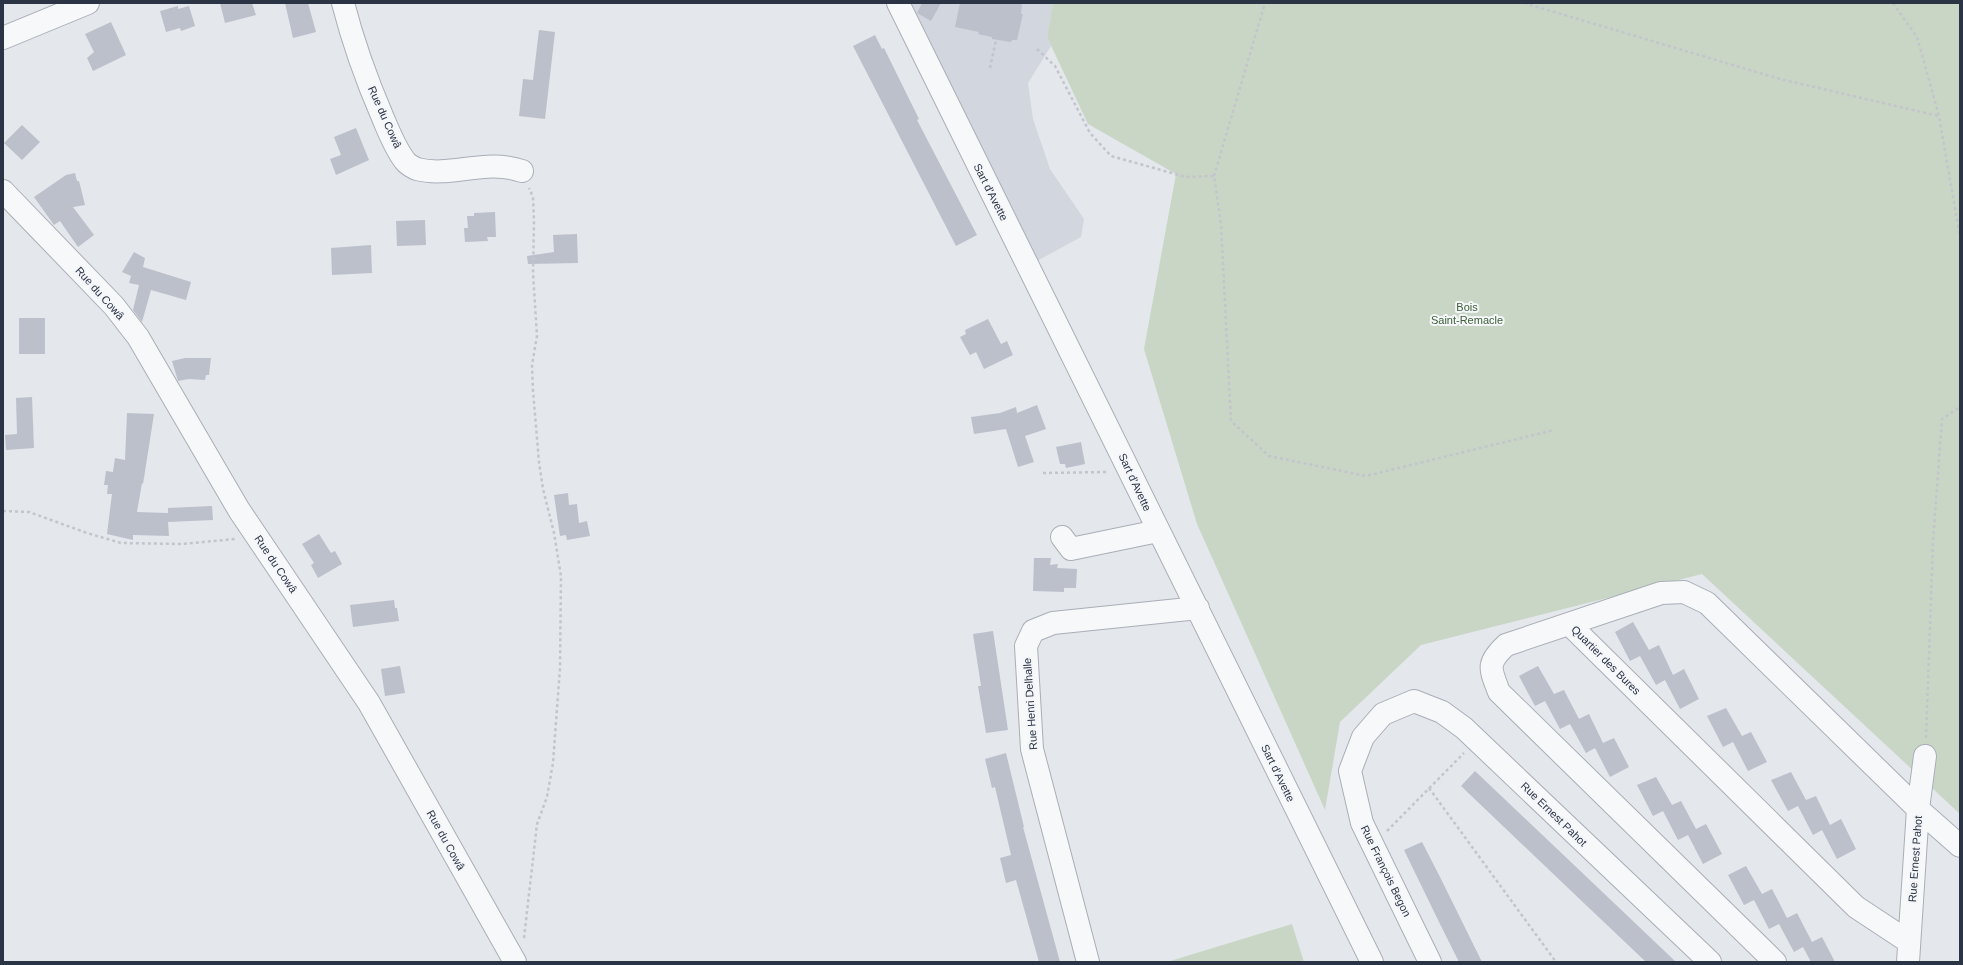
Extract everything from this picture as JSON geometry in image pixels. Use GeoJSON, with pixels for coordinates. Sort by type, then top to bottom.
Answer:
{"type":"FeatureCollection","features":[{"type":"Feature","properties":{"kind":"street"},"geometry":{"type":"LineString","coordinates":[[3,38],[88,3]]}},
{"type":"Feature","properties":{"kind":"street","name":"Rue du Cowâ"},"geometry":{"type":"LineString","coordinates":[[343,3],[378,106],[393,140],[406,162],[417,169],[436,171],[488,166],[510,166],[522,171]]}},
{"type":"Feature","properties":{"kind":"street","name":"Sart d'Avette"},"geometry":{"type":"LineString","coordinates":[[898,3],[1372,962]]}},
{"type":"Feature","properties":{"kind":"street","name":"Rue du Cowâ"},"geometry":{"type":"LineString","coordinates":[[3,191],[114,306],[138,337],[239,510],[369,703],[514,961]]}},
{"type":"Feature","properties":{"kind":"street"},"geometry":{"type":"LineString","coordinates":[[1062,537],[1071,549],[1158,531]]}},
{"type":"Feature","properties":{"kind":"street"},"geometry":{"type":"LineString","coordinates":[[1569,624],[1661,593],[1684,592],[1707,602],[1918,809],[1960,846]]}},
{"type":"Feature","properties":{"kind":"street","name":"Rue Henri Delhalle"},"geometry":{"type":"LineString","coordinates":[[1088,962],[1032,749],[1026,646],[1033,631],[1052,622],[1198,608]]}},
{"type":"Feature","properties":{"kind":"street","name":"Quartier des Bures"},"geometry":{"type":"LineString","coordinates":[[1775,962],[1499,692],[1491,670],[1494,656],[1506,645],[1569,624],[1856,907],[1908,952]]}},
{"type":"Feature","properties":{"kind":"street","name":"Rue Ernest Pahot"},"geometry":{"type":"LineString","coordinates":[[1383,714],[1414,701],[1442,712],[1464,728],[1710,962]]}},
{"type":"Feature","properties":{"kind":"street","name":"Rue François Begon"},"geometry":{"type":"LineString","coordinates":[[1383,714],[1363,737],[1350,771],[1362,823],[1430,962]]}},
{"type":"Feature","properties":{"kind":"street","name":"Rue Ernest Pahot"},"geometry":{"type":"LineString","coordinates":[[1908,952],[1918,809],[1925,756]]}},
{"type":"Feature","properties":{"kind":"path"},"geometry":{"type":"LineString","coordinates":[[1265,3],[1214,176],[1221,224],[1231,421],[1270,456],[1366,476],[1554,430]]}},
{"type":"Feature","properties":{"kind":"path"},"geometry":{"type":"LineString","coordinates":[[1524,3],[1780,80],[1939,116]]}},
{"type":"Feature","properties":{"kind":"path"},"geometry":{"type":"LineString","coordinates":[[1893,3],[1917,37],[1939,116],[1960,237]]}},
{"type":"Feature","properties":{"kind":"path"},"geometry":{"type":"LineString","coordinates":[[990,68],[996,40]]}},
{"type":"Feature","properties":{"kind":"path"},"geometry":{"type":"LineString","coordinates":[[1037,49],[1055,66],[1090,133],[1111,156],[1186,177],[1214,176]]}},
{"type":"Feature","properties":{"kind":"path"},"geometry":{"type":"LineString","coordinates":[[514,961],[523,941],[537,824],[547,797],[553,763],[560,668],[561,576],[554,533],[543,489],[539,462],[532,365],[537,336],[533,273],[533,197],[522,171]]}},
{"type":"Feature","properties":{"kind":"path"},"geometry":{"type":"LineString","coordinates":[[1925,756],[1933,542],[1942,419],[1960,407]]}},
{"type":"Feature","properties":{"kind":"path"},"geometry":{"type":"LineString","coordinates":[[1043,473],[1116,472],[1128,467]]}},
{"type":"Feature","properties":{"kind":"path"},"geometry":{"type":"LineString","coordinates":[[3,511],[29,512],[87,534],[121,544],[182,544],[256,535]]}},
{"type":"Feature","properties":{"kind":"path"},"geometry":{"type":"LineString","coordinates":[[1373,845],[1477,740]]}},
{"type":"Feature","properties":{"kind":"path"},"geometry":{"type":"LineString","coordinates":[[1429,788],[1556,962]]}},
{"type":"Feature","properties":{"kind":"shaded area"},"geometry":{"type":"Polygon","coordinates":[[[905,3],[1053,3],[1047,37],[1051,46],[1028,83],[1033,119],[1050,169],[1084,219],[1081,237],[1037,261],[905,3]]]}},
{"type":"Feature","properties":{"kind":"green space","name":"Bois Saint-Remacle"},"geometry":{"type":"Polygon","coordinates":[[[1053,3],[1960,3],[1960,814],[1702,574],[1421,645],[1340,722],[1325,810],[1197,524],[1144,349],[1176,174],[1088,124],[1047,37],[1053,3]]]}},
{"type":"Feature","properties":{"kind":"green space"},"geometry":{"type":"Polygon","coordinates":[[[1292,924],[1304,962],[1167,962],[1292,924]]]}},
{"type":"Feature","properties":{"kind":"building"},"geometry":{"type":"Polygon","coordinates":[[[220,3],[252,3],[256,15],[225,23],[220,3]]]}},
{"type":"Feature","properties":{"kind":"building"},"geometry":{"type":"Polygon","coordinates":[[[285,3],[308,3],[316,32],[293,38],[285,3]]]}},
{"type":"Feature","properties":{"kind":"building"},"geometry":{"type":"Polygon","coordinates":[[[922,3],[941,3],[931,21],[917,13],[922,3]]]}},
{"type":"Feature","properties":{"kind":"building"},"geometry":{"type":"Polygon","coordinates":[[[960,3],[1022,3],[1021,14],[1023,14],[1017,40],[1012,40],[1011,42],[992,39],[992,37],[978,34],[979,32],[955,27],[960,3]]]}},
{"type":"Feature","properties":{"kind":"building"},"geometry":{"type":"Polygon","coordinates":[[[178,6],[178,9],[189,6],[195,26],[181,31],[180,28],[166,32],[160,11],[178,6]]]}},
{"type":"Feature","properties":{"kind":"building"},"geometry":{"type":"Polygon","coordinates":[[[111,22],[126,55],[93,71],[87,58],[94,52],[85,34],[111,22]]]}},
{"type":"Feature","properties":{"kind":"building"},"geometry":{"type":"Polygon","coordinates":[[[539,30],[555,32],[545,119],[519,116],[523,79],[533,80],[539,30]]]}},
{"type":"Feature","properties":{"kind":"building"},"geometry":{"type":"Polygon","coordinates":[[[875,35],[882,49],[884,48],[919,119],[917,120],[977,235],[956,246],[853,46],[875,35]]]}},
{"type":"Feature","properties":{"kind":"building"},"geometry":{"type":"Polygon","coordinates":[[[22,125],[40,142],[22,160],[4,143],[22,125]]]}},
{"type":"Feature","properties":{"kind":"building"},"geometry":{"type":"Polygon","coordinates":[[[356,128],[369,160],[336,175],[330,159],[341,155],[334,137],[356,128]]]}},
{"type":"Feature","properties":{"kind":"building"},"geometry":{"type":"Polygon","coordinates":[[[75,173],[77,181],[79,181],[85,205],[73,207],[94,235],[78,247],[60,221],[54,225],[34,197],[66,175],[75,173]]]}},
{"type":"Feature","properties":{"kind":"building"},"geometry":{"type":"Polygon","coordinates":[[[495,212],[496,237],[487,237],[488,241],[465,242],[464,228],[468,228],[467,216],[474,216],[474,213],[495,212]]]}},
{"type":"Feature","properties":{"kind":"building"},"geometry":{"type":"Polygon","coordinates":[[[425,220],[426,245],[397,246],[396,221],[425,220]]]}},
{"type":"Feature","properties":{"kind":"building"},"geometry":{"type":"Polygon","coordinates":[[[577,234],[578,263],[528,264],[527,256],[554,252],[553,235],[577,234]]]}},
{"type":"Feature","properties":{"kind":"building"},"geometry":{"type":"Polygon","coordinates":[[[371,245],[372,273],[332,275],[331,248],[371,245]]]}},
{"type":"Feature","properties":{"kind":"building"},"geometry":{"type":"Polygon","coordinates":[[[134,252],[145,258],[143,267],[191,282],[186,300],[151,290],[142,322],[133,310],[139,285],[129,283],[131,276],[122,272],[134,252]]]}},
{"type":"Feature","properties":{"kind":"building"},"geometry":{"type":"Polygon","coordinates":[[[19,318],[45,318],[45,354],[19,354],[19,318]]]}},
{"type":"Feature","properties":{"kind":"building"},"geometry":{"type":"Polygon","coordinates":[[[988,319],[1001,344],[1007,341],[1013,355],[984,369],[976,352],[970,355],[960,337],[966,334],[965,330],[988,319]]]}},
{"type":"Feature","properties":{"kind":"building"},"geometry":{"type":"Polygon","coordinates":[[[185,358],[211,358],[209,375],[206,375],[205,380],[189,379],[178,381],[172,361],[185,358]]]}},
{"type":"Feature","properties":{"kind":"building"},"geometry":{"type":"Polygon","coordinates":[[[32,397],[34,448],[6,450],[5,435],[17,434],[16,398],[32,397]]]}},
{"type":"Feature","properties":{"kind":"building"},"geometry":{"type":"Polygon","coordinates":[[[1037,405],[1046,429],[1025,436],[1034,462],[1018,467],[1006,429],[974,434],[971,417],[1000,413],[1016,407],[1017,413],[1037,405]]]}},
{"type":"Feature","properties":{"kind":"building"},"geometry":{"type":"Polygon","coordinates":[[[127,413],[154,414],[137,512],[168,513],[168,508],[212,506],[213,520],[168,522],[169,536],[133,535],[133,540],[107,534],[112,494],[107,494],[108,485],[104,485],[106,471],[113,472],[115,458],[125,460],[127,413]]]}},
{"type":"Feature","properties":{"kind":"building"},"geometry":{"type":"Polygon","coordinates":[[[1081,442],[1085,464],[1066,468],[1065,464],[1060,464],[1056,447],[1081,442]]]}},
{"type":"Feature","properties":{"kind":"building"},"geometry":{"type":"Polygon","coordinates":[[[568,493],[569,505],[577,504],[579,523],[587,521],[590,536],[567,540],[566,535],[560,536],[554,495],[568,493]]]}},
{"type":"Feature","properties":{"kind":"building"},"geometry":{"type":"Polygon","coordinates":[[[319,534],[331,553],[335,551],[342,564],[318,578],[311,565],[314,563],[302,544],[319,534]]]}},
{"type":"Feature","properties":{"kind":"building"},"geometry":{"type":"Polygon","coordinates":[[[1034,558],[1051,558],[1050,565],[1058,564],[1057,568],[1077,569],[1076,588],[1064,588],[1064,592],[1033,591],[1034,558]]]}},
{"type":"Feature","properties":{"kind":"building"},"geometry":{"type":"Polygon","coordinates":[[[394,600],[399,621],[353,627],[350,605],[394,600]]]}},
{"type":"Feature","properties":{"kind":"building"},"geometry":{"type":"Polygon","coordinates":[[[1633,622],[1649,650],[1659,645],[1673,675],[1684,669],[1699,699],[1680,709],[1665,680],[1656,685],[1640,656],[1630,661],[1615,632],[1633,622]]]}},
{"type":"Feature","properties":{"kind":"building"},"geometry":{"type":"Polygon","coordinates":[[[993,631],[1008,730],[986,733],[978,686],[981,686],[973,634],[993,631]]]}},
{"type":"Feature","properties":{"kind":"building"},"geometry":{"type":"Polygon","coordinates":[[[400,666],[405,693],[385,696],[381,669],[400,666]]]}},
{"type":"Feature","properties":{"kind":"building"},"geometry":{"type":"Polygon","coordinates":[[[1538,666],[1554,694],[1564,690],[1579,719],[1589,714],[1603,743],[1614,738],[1629,767],[1610,777],[1595,748],[1586,753],[1570,724],[1560,729],[1545,701],[1535,706],[1519,676],[1538,666]]]}},
{"type":"Feature","properties":{"kind":"building"},"geometry":{"type":"Polygon","coordinates":[[[1726,708],[1742,736],[1751,732],[1767,762],[1748,771],[1733,742],[1723,747],[1707,716],[1726,708]]]}},
{"type":"Feature","properties":{"kind":"building"},"geometry":{"type":"Polygon","coordinates":[[[1006,753],[1023,827],[1060,962],[1039,962],[1016,880],[1006,883],[1000,858],[1011,855],[995,787],[992,788],[985,759],[1006,753]]]}},
{"type":"Feature","properties":{"kind":"building"},"geometry":{"type":"Polygon","coordinates":[[[1475,771],[1676,962],[1646,962],[1588,907],[1461,786],[1475,771]]]}},
{"type":"Feature","properties":{"kind":"building"},"geometry":{"type":"Polygon","coordinates":[[[1791,772],[1806,800],[1816,796],[1830,825],[1841,819],[1856,849],[1837,859],[1822,830],[1813,835],[1798,806],[1788,811],[1771,780],[1791,772]]]}},
{"type":"Feature","properties":{"kind":"building"},"geometry":{"type":"Polygon","coordinates":[[[1656,777],[1672,805],[1681,801],[1696,829],[1706,824],[1722,854],[1703,864],[1688,835],[1678,840],[1663,811],[1653,816],[1637,785],[1656,777]]]}},
{"type":"Feature","properties":{"kind":"building"},"geometry":{"type":"Polygon","coordinates":[[[1422,842],[1482,962],[1459,962],[1440,924],[1404,850],[1422,842]]]}},
{"type":"Feature","properties":{"kind":"building"},"geometry":{"type":"Polygon","coordinates":[[[1746,866],[1762,894],[1772,889],[1787,918],[1797,913],[1812,942],[1822,937],[1835,962],[1811,962],[1803,947],[1794,952],[1779,924],[1769,929],[1754,900],[1744,905],[1728,875],[1746,866]]]}}]}
